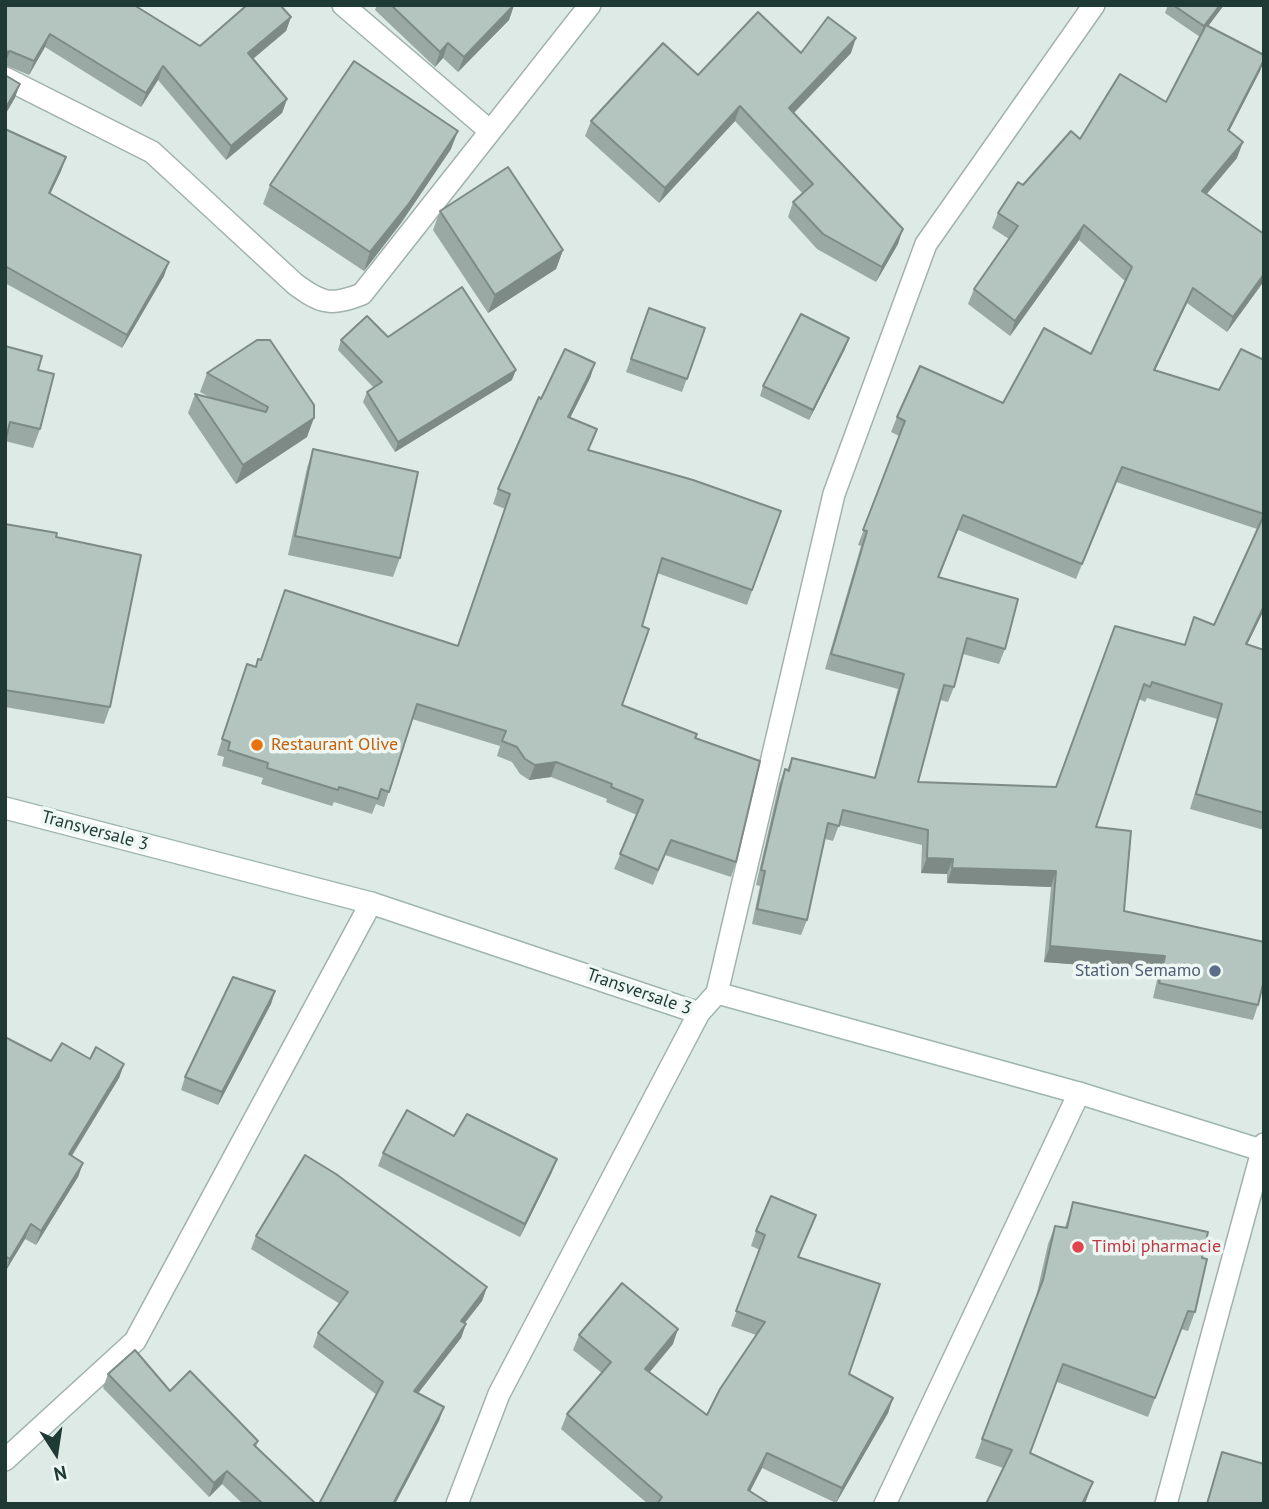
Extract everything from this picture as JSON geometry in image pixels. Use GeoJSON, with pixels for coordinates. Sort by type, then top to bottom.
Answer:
{"type":"FeatureCollection","features":[{"type":"Feature","properties":{"kind":"street"},"geometry":{"type":"LineString","coordinates":[[343,5],[491,131]]}},
{"type":"Feature","properties":{"kind":"street"},"geometry":{"type":"LineString","coordinates":[[5,78],[152,152],[295,284],[316,299],[338,303],[362,294],[590,5]]}},
{"type":"Feature","properties":{"kind":"street"},"geometry":{"type":"LineString","coordinates":[[717,993],[834,494],[926,244],[1094,5]]}},
{"type":"Feature","properties":{"kind":"street","name":"Transversale 3"},"geometry":{"type":"LineString","coordinates":[[5,808],[372,903],[699,1013],[717,993],[1079,1093],[1263,1149]]}},
{"type":"Feature","properties":{"kind":"street"},"geometry":{"type":"LineString","coordinates":[[5,1460],[135,1341],[372,903]]}},
{"type":"Feature","properties":{"kind":"street"},"geometry":{"type":"LineString","coordinates":[[457,1504],[499,1394],[699,1013]]}},
{"type":"Feature","properties":{"kind":"street"},"geometry":{"type":"LineString","coordinates":[[885,1504],[1079,1093]]}},
{"type":"Feature","properties":{"kind":"street"},"geometry":{"type":"LineString","coordinates":[[1166,1504],[1263,1149]]}},
{"type":"Feature","properties":{"kind":"building"},"geometry":{"type":"Polygon","coordinates":[[[5,5],[134,5],[200,46],[247,5],[280,5],[291,17],[248,53],[287,99],[231,146],[163,66],[146,93],[50,34],[34,61],[10,51],[5,52],[5,5]]]}},
{"type":"Feature","properties":{"kind":"building"},"geometry":{"type":"Polygon","coordinates":[[[391,5],[514,5],[464,57],[448,43],[440,52],[391,5]]]}},
{"type":"Feature","properties":{"kind":"building"},"geometry":{"type":"Polygon","coordinates":[[[1173,5],[1220,5],[1204,26],[1173,5]]]}},
{"type":"Feature","properties":{"kind":"building"},"geometry":{"type":"Polygon","coordinates":[[[758,12],[801,53],[828,17],[856,38],[789,108],[903,229],[882,267],[823,234],[793,202],[813,184],[740,106],[665,188],[591,121],[663,43],[698,75],[758,12]]]}},
{"type":"Feature","properties":{"kind":"building"},"geometry":{"type":"Polygon","coordinates":[[[1206,25],[1264,55],[1264,60],[1228,130],[1243,142],[1202,191],[1264,234],[1264,274],[1233,317],[1193,288],[1154,370],[1219,390],[1241,349],[1264,360],[1264,514],[1122,467],[1082,564],[963,515],[938,577],[1018,599],[1005,649],[967,638],[954,687],[944,685],[918,782],[1056,787],[1115,626],[1185,645],[1194,617],[1214,625],[1264,515],[1264,606],[1246,644],[1264,650],[1264,813],[1196,794],[1222,704],[1152,682],[1150,687],[1144,684],[1096,827],[1131,831],[1124,911],[1264,942],[1264,980],[1258,1005],[1159,983],[1165,956],[1050,946],[1056,871],[952,868],[953,859],[927,858],[928,830],[843,810],[839,826],[828,823],[807,920],[757,909],[765,871],[761,870],[785,769],[789,771],[792,758],[875,778],[904,674],[831,654],[867,531],[863,530],[905,421],[897,417],[920,366],[1003,403],[1044,328],[1091,354],[1132,267],[1084,225],[1015,321],[974,289],[1018,226],[998,213],[1018,182],[1023,185],[1071,131],[1080,139],[1120,74],[1166,102],[1206,25]]]}},
{"type":"Feature","properties":{"kind":"building"},"geometry":{"type":"Polygon","coordinates":[[[354,61],[458,131],[408,205],[370,252],[270,185],[354,61]]]}},
{"type":"Feature","properties":{"kind":"building"},"geometry":{"type":"Polygon","coordinates":[[[5,75],[20,84],[5,109],[5,75]]]}},
{"type":"Feature","properties":{"kind":"building"},"geometry":{"type":"Polygon","coordinates":[[[5,129],[66,157],[49,193],[169,262],[127,335],[5,266],[5,129]]]}},
{"type":"Feature","properties":{"kind":"building"},"geometry":{"type":"Polygon","coordinates":[[[508,167],[563,250],[495,295],[440,211],[508,167]]]}},
{"type":"Feature","properties":{"kind":"building"},"geometry":{"type":"Polygon","coordinates":[[[462,287],[516,370],[398,442],[367,392],[382,382],[341,340],[367,316],[388,337],[462,287]]]}},
{"type":"Feature","properties":{"kind":"building"},"geometry":{"type":"Polygon","coordinates":[[[649,308],[705,328],[687,379],[631,359],[649,308]]]}},
{"type":"Feature","properties":{"kind":"building"},"geometry":{"type":"Polygon","coordinates":[[[801,314],[849,338],[813,410],[763,386],[801,314]]]}},
{"type":"Feature","properties":{"kind":"building"},"geometry":{"type":"Polygon","coordinates":[[[257,340],[270,340],[314,405],[314,418],[243,465],[195,394],[266,412],[268,407],[207,373],[257,340]]]}},
{"type":"Feature","properties":{"kind":"building"},"geometry":{"type":"Polygon","coordinates":[[[5,346],[42,356],[38,370],[54,374],[40,429],[10,422],[6,438],[5,438],[5,346]]]}},
{"type":"Feature","properties":{"kind":"building"},"geometry":{"type":"Polygon","coordinates":[[[565,349],[595,363],[568,417],[597,429],[588,450],[693,480],[781,511],[752,590],[662,558],[642,626],[649,629],[622,705],[697,734],[695,738],[760,761],[736,862],[671,840],[658,870],[620,854],[643,800],[611,787],[612,784],[556,762],[535,765],[525,759],[517,747],[502,741],[506,731],[417,704],[389,792],[381,789],[378,799],[267,768],[268,763],[228,750],[230,742],[222,739],[247,664],[256,667],[258,659],[261,660],[285,590],[458,646],[510,494],[498,489],[539,397],[541,399],[565,349]]]}},
{"type":"Feature","properties":{"kind":"building"},"geometry":{"type":"Polygon","coordinates":[[[313,449],[418,472],[400,558],[295,536],[313,449]]]}},
{"type":"Feature","properties":{"kind":"building"},"geometry":{"type":"Polygon","coordinates":[[[5,524],[57,533],[56,537],[141,555],[110,707],[5,690],[5,524]]]}},
{"type":"Feature","properties":{"kind":"building"},"geometry":{"type":"Polygon","coordinates":[[[233,977],[275,991],[222,1092],[185,1077],[233,977]]]}},
{"type":"Feature","properties":{"kind":"building"},"geometry":{"type":"Polygon","coordinates":[[[5,1037],[51,1061],[62,1043],[90,1059],[96,1047],[124,1064],[69,1154],[83,1163],[41,1231],[31,1224],[10,1259],[5,1256],[5,1037]]]}},
{"type":"Feature","properties":{"kind":"building"},"geometry":{"type":"Polygon","coordinates":[[[407,1110],[454,1136],[467,1114],[557,1159],[525,1224],[383,1153],[407,1110]]]}},
{"type":"Feature","properties":{"kind":"building"},"geometry":{"type":"Polygon","coordinates":[[[305,1155],[336,1174],[487,1287],[461,1321],[466,1324],[414,1391],[444,1407],[393,1504],[319,1504],[383,1382],[318,1333],[348,1292],[256,1236],[305,1155]]]}},
{"type":"Feature","properties":{"kind":"building"},"geometry":{"type":"Polygon","coordinates":[[[771,1196],[816,1215],[798,1257],[880,1284],[849,1374],[893,1398],[842,1488],[767,1453],[748,1490],[770,1504],[657,1504],[662,1497],[567,1414],[611,1362],[579,1335],[622,1283],[678,1329],[645,1369],[707,1415],[720,1389],[765,1322],[736,1311],[765,1235],[756,1231],[771,1196]]]}},
{"type":"Feature","properties":{"kind":"building"},"geometry":{"type":"Polygon","coordinates":[[[1073,1202],[1208,1232],[1202,1258],[1207,1259],[1195,1312],[1188,1311],[1155,1398],[1063,1364],[1030,1453],[1093,1482],[1082,1504],[986,1504],[1012,1450],[982,1439],[1043,1280],[1055,1226],[1067,1228],[1073,1202]]]}},
{"type":"Feature","properties":{"kind":"building"},"geometry":{"type":"Polygon","coordinates":[[[135,1350],[170,1391],[190,1371],[258,1441],[254,1445],[316,1504],[263,1504],[227,1471],[214,1483],[108,1374],[135,1350]]]}},
{"type":"Feature","properties":{"kind":"building"},"geometry":{"type":"Polygon","coordinates":[[[1222,1452],[1264,1464],[1264,1504],[1207,1504],[1222,1452]]]}},
{"type":"Feature","properties":{"kind":"place","name":"Restaurant Olive"},"geometry":{"type":"Point","coordinates":[257,745]}},
{"type":"Feature","properties":{"kind":"place","name":"Station Semamo"},"geometry":{"type":"Point","coordinates":[1215,971]}},
{"type":"Feature","properties":{"kind":"place","name":"Timbi pharmacie"},"geometry":{"type":"Point","coordinates":[1078,1247]}}]}
